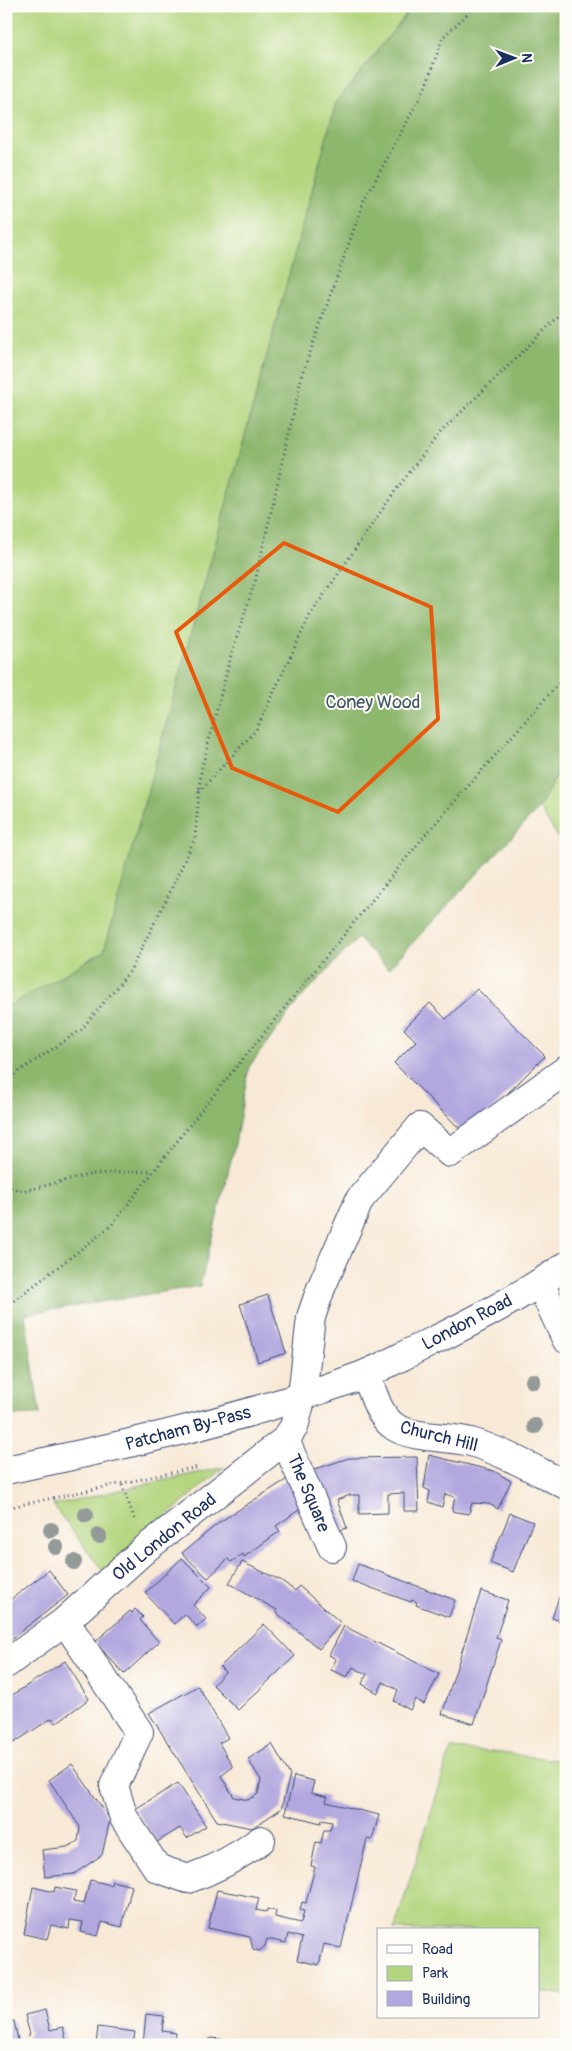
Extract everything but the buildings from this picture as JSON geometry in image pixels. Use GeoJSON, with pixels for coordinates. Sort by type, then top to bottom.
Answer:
{"type":"FeatureCollection","features":[{"type":"Feature","properties":{"kind":"main road","name":"Old London Road"},"geometry":{"type":"LineString","coordinates":[[6,1664],[65,1621],[145,1549],[286,1440],[294,1427],[302,1396],[311,1317],[321,1288],[360,1199],[420,1127],[450,1153],[566,1070]]}},
{"type":"Feature","properties":{"kind":"main road","name":"London Road"},"geometry":{"type":"LineString","coordinates":[[366,1374],[474,1321],[566,1266]]}},
{"type":"Feature","properties":{"kind":"main road"},"geometry":{"type":"LineString","coordinates":[[540,1282],[566,1339]]}},
{"type":"Feature","properties":{"kind":"main road","name":"Patcham By-Pass"},"geometry":{"type":"LineString","coordinates":[[6,1470],[118,1447],[302,1396],[366,1374]]}},
{"type":"Feature","properties":{"kind":"main road","name":"Church Hill"},"geometry":{"type":"LineString","coordinates":[[366,1374],[381,1412],[395,1427],[413,1433],[470,1442],[501,1454],[566,1485]]}},
{"type":"Feature","properties":{"kind":"main road","name":"The Square"},"geometry":{"type":"LineString","coordinates":[[286,1440],[332,1547]]}},
{"type":"Feature","properties":{"kind":"main road"},"geometry":{"type":"LineString","coordinates":[[65,1621],[139,1732],[114,1786],[124,1818],[157,1868],[188,1879],[215,1869],[238,1857],[261,1840]]}},
{"type":"Feature","properties":{"kind":"path"},"geometry":{"type":"LineString","coordinates":[[6,1080],[81,1030],[130,971],[195,838],[201,771],[231,655],[255,582],[302,375],[364,201],[426,88],[443,37],[476,6]]}},
{"type":"Feature","properties":{"kind":"path"},"geometry":{"type":"LineString","coordinates":[[199,792],[256,730],[310,614],[395,491],[439,434],[566,309]]}},
{"type":"Feature","properties":{"kind":"path"},"geometry":{"type":"LineString","coordinates":[[6,1307],[111,1226],[426,834],[566,676]]}},
{"type":"Feature","properties":{"kind":"path"},"geometry":{"type":"LineString","coordinates":[[6,1186],[23,1191],[93,1174],[154,1171]]}},
{"type":"Feature","properties":{"kind":"path"},"geometry":{"type":"LineString","coordinates":[[10,1499],[11,1507],[207,1465]]}},
{"type":"Feature","properties":{"kind":"highlighted area"},"geometry":{"type":"Polygon","coordinates":[[[284,543],[431,607],[438,719],[338,812],[232,768],[176,632],[284,543]]]}},
{"type":"Feature","properties":{"kind":"green space"},"geometry":{"type":"Polygon","coordinates":[[[6,6],[413,6],[336,103],[104,951],[6,1008],[6,6]]]}},
{"type":"Feature","properties":{"kind":"green space","name":"Coney Wood"},"geometry":{"type":"Polygon","coordinates":[[[413,6],[566,6],[566,757],[539,808],[388,969],[358,938],[299,1000],[249,1067],[235,1144],[200,1286],[25,1314],[40,1415],[6,1416],[6,1008],[104,951],[336,103],[413,6]]]}},
{"type":"Feature","properties":{"kind":"green space"},"geometry":{"type":"Polygon","coordinates":[[[566,757],[566,849],[539,808],[566,757]]]}},
{"type":"Feature","properties":{"kind":"green space"},"geometry":{"type":"Polygon","coordinates":[[[224,1467],[103,1571],[53,1505],[224,1467]]]}},
{"type":"Feature","properties":{"kind":"green space"},"geometry":{"type":"Polygon","coordinates":[[[451,1749],[566,1761],[566,1995],[540,1991],[540,1928],[395,1928],[451,1749]]]}}]}
